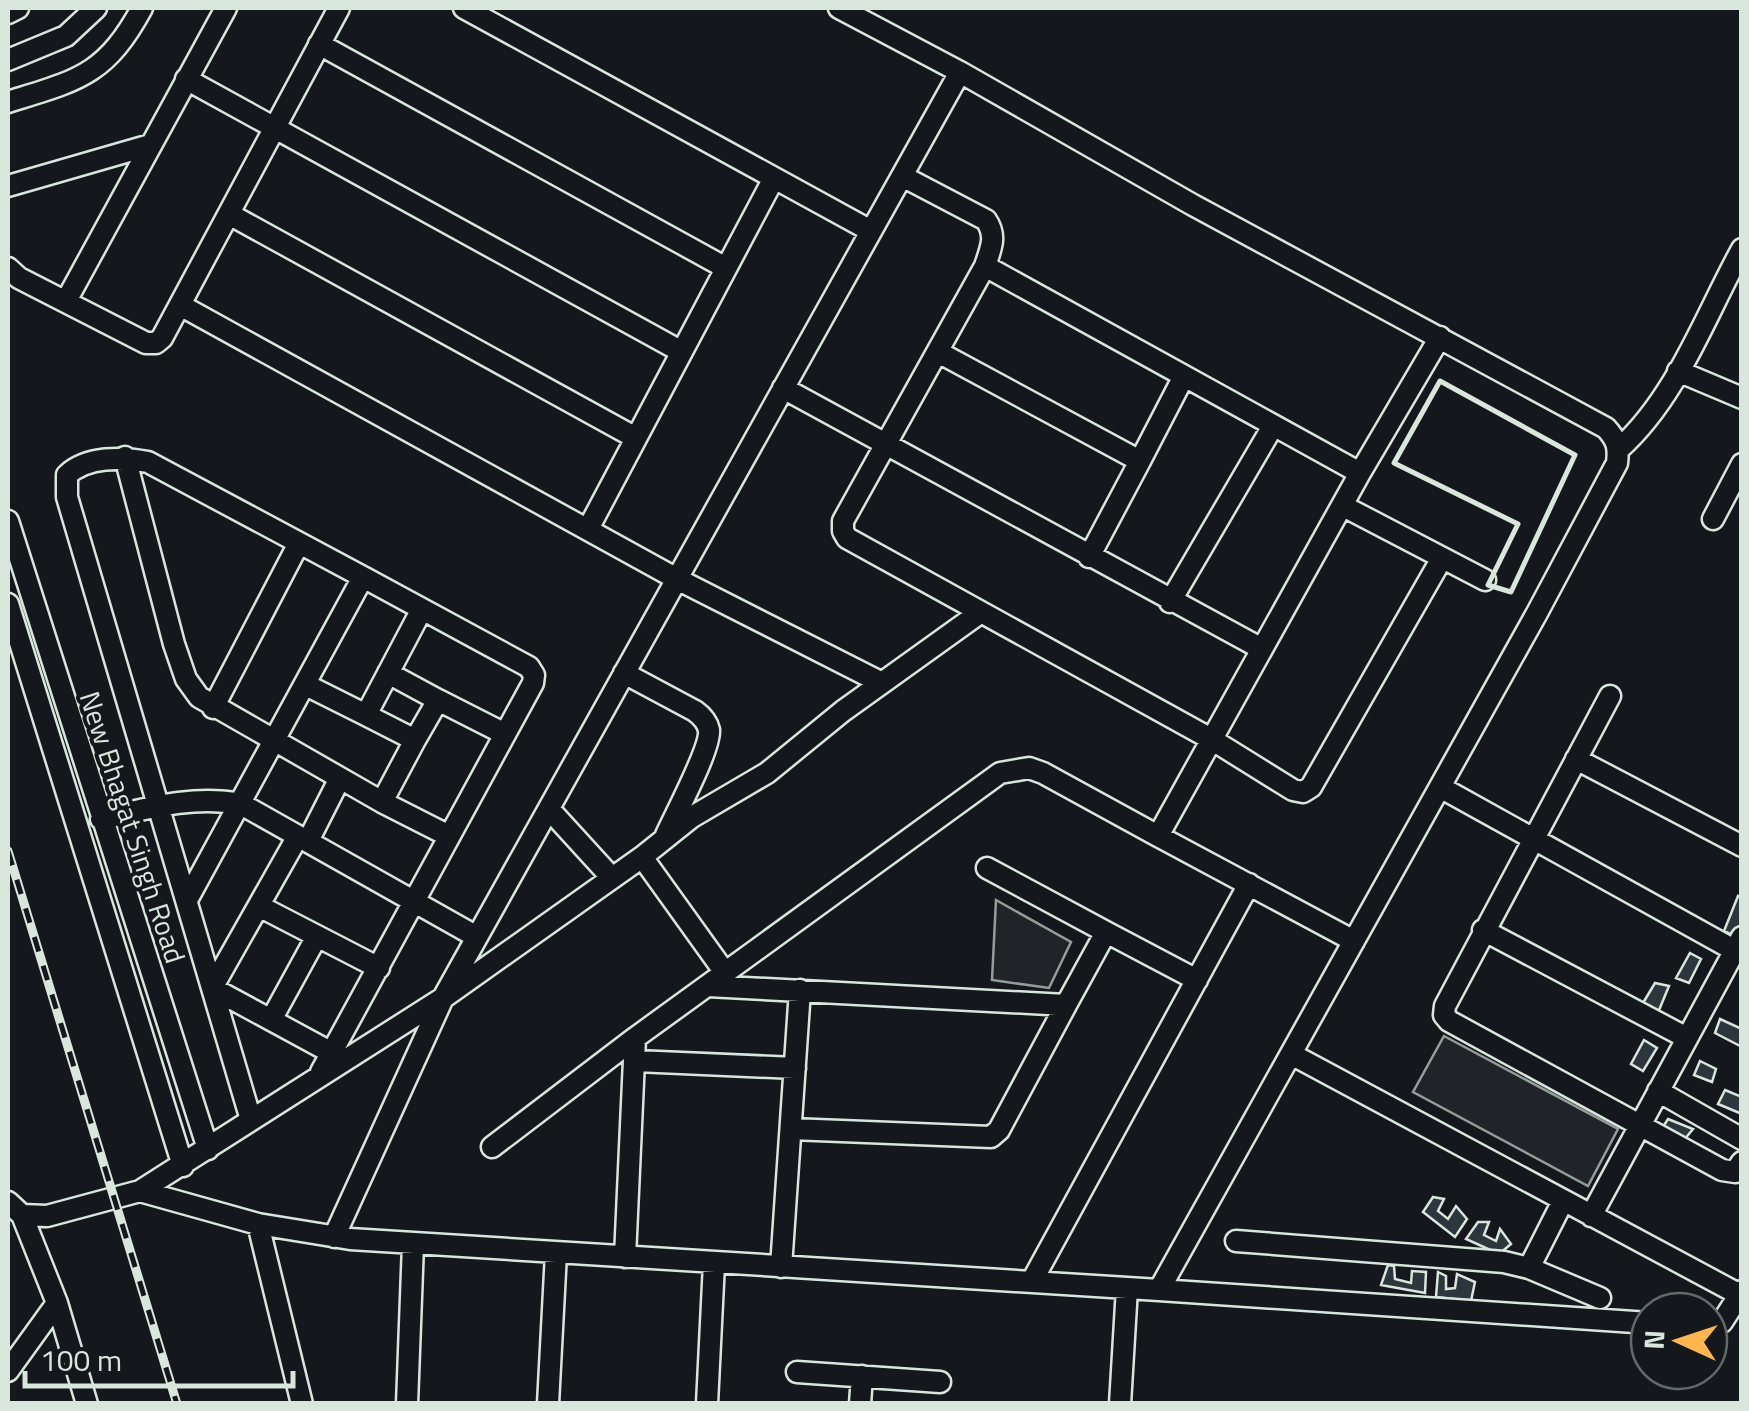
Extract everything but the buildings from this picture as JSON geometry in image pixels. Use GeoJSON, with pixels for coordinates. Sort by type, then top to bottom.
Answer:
{"type":"FeatureCollection","features":[{"type":"Feature","properties":{"kind":"street"},"geometry":{"type":"LineString","coordinates":[[8,13],[18,8]]}},
{"type":"Feature","properties":{"kind":"street"},"geometry":{"type":"LineString","coordinates":[[8,60],[66,36],[96,8]]}},
{"type":"Feature","properties":{"kind":"street"},"geometry":{"type":"LineString","coordinates":[[8,102],[75,81],[105,62],[126,37],[142,8]]}},
{"type":"Feature","properties":{"kind":"street"},"geometry":{"type":"LineString","coordinates":[[66,301],[226,8]]}},
{"type":"Feature","properties":{"kind":"street"},"geometry":{"type":"LineString","coordinates":[[8,268],[146,343],[156,343],[339,8]]}},
{"type":"Feature","properties":{"kind":"street"},"geometry":{"type":"LineString","coordinates":[[464,8],[871,231]]}},
{"type":"Feature","properties":{"kind":"street"},"geometry":{"type":"LineString","coordinates":[[839,8],[1606,428],[1619,448],[1617,463],[1440,787],[1158,1290]]}},
{"type":"Feature","properties":{"kind":"street"},"geometry":{"type":"LineString","coordinates":[[320,44],[726,268]]}},
{"type":"Feature","properties":{"kind":"street"},"geometry":{"type":"LineString","coordinates":[[334,1237],[443,998],[960,72]]}},
{"type":"Feature","properties":{"kind":"street"},"geometry":{"type":"LineString","coordinates":[[186,80],[682,352]]}},
{"type":"Feature","properties":{"kind":"street"},"geometry":{"type":"LineString","coordinates":[[8,186],[150,145]]}},
{"type":"Feature","properties":{"kind":"street"},"geometry":{"type":"LineString","coordinates":[[902,176],[986,220],[993,242],[985,266],[843,521],[847,538],[1212,739],[1293,790],[1303,792],[1311,787],[1442,558]]}},
{"type":"Feature","properties":{"kind":"street"},"geometry":{"type":"LineString","coordinates":[[588,530],[774,178]]}},
{"type":"Feature","properties":{"kind":"street"},"geometry":{"type":"LineString","coordinates":[[228,214],[636,438]]}},
{"type":"Feature","properties":{"kind":"street"},"geometry":{"type":"LineString","coordinates":[[1619,448],[1648,418],[1734,282],[1742,249]]}},
{"type":"Feature","properties":{"kind":"street"},"geometry":{"type":"LineString","coordinates":[[985,266],[1360,473]]}},
{"type":"Feature","properties":{"kind":"street"},"geometry":{"type":"LineString","coordinates":[[180,304],[677,579],[882,683]]}},
{"type":"Feature","properties":{"kind":"street"},"geometry":{"type":"LineString","coordinates":[[1158,836],[1440,337]]}},
{"type":"Feature","properties":{"kind":"street"},"geometry":{"type":"LineString","coordinates":[[938,352],[1140,462]]}},
{"type":"Feature","properties":{"kind":"street"},"geometry":{"type":"LineString","coordinates":[[1678,370],[1742,398]]}},
{"type":"Feature","properties":{"kind":"street"},"geometry":{"type":"LineString","coordinates":[[1090,557],[1184,376]]}},
{"type":"Feature","properties":{"kind":"street"},"geometry":{"type":"LineString","coordinates":[[784,388],[1262,649]]}},
{"type":"Feature","properties":{"kind":"street"},"geometry":{"type":"LineString","coordinates":[[1170,602],[1273,426]]}},
{"type":"Feature","properties":{"kind":"street"},"geometry":{"type":"LineString","coordinates":[[125,458],[186,679],[198,697],[449,836]]}},
{"type":"Feature","properties":{"kind":"street"},"geometry":{"type":"LineString","coordinates":[[251,1120],[65,486],[74,468],[125,458],[148,462],[529,667],[533,683],[320,1074]]}},
{"type":"Feature","properties":{"kind":"street"},"geometry":{"type":"LineString","coordinates":[[1712,519],[1742,464]]}},
{"type":"Feature","properties":{"kind":"street"},"geometry":{"type":"LineString","coordinates":[[1343,506],[1485,580]]}},
{"type":"Feature","properties":{"kind":"street","name":"New Bhagat Singh Road"},"geometry":{"type":"LineString","coordinates":[[8,521],[208,1149]]}},
{"type":"Feature","properties":{"kind":"street"},"geometry":{"type":"LineString","coordinates":[[213,708],[298,543]]}},
{"type":"Feature","properties":{"kind":"street"},"geometry":{"type":"LineString","coordinates":[[187,900],[363,577]]}},
{"type":"Feature","properties":{"kind":"street","name":"New Bhagat Singh Road"},"geometry":{"type":"LineString","coordinates":[[8,604],[182,1166]]}},
{"type":"Feature","properties":{"kind":"street"},"geometry":{"type":"LineString","coordinates":[[366,715],[422,609]]}},
{"type":"Feature","properties":{"kind":"street"},"geometry":{"type":"LineString","coordinates":[[15,1209],[48,1216],[140,1191],[182,1166],[443,998],[642,858],[665,836],[767,773],[882,683],[982,612]]}},
{"type":"Feature","properties":{"kind":"street"},"geometry":{"type":"LineString","coordinates":[[388,673],[505,734]]}},
{"type":"Feature","properties":{"kind":"street"},"geometry":{"type":"LineString","coordinates":[[624,673],[695,711],[709,728],[703,753],[665,836]]}},
{"type":"Feature","properties":{"kind":"street"},"geometry":{"type":"LineString","coordinates":[[306,685],[415,740]]}},
{"type":"Feature","properties":{"kind":"street"},"geometry":{"type":"LineString","coordinates":[[1610,696],[1484,930],[1444,1015],[1728,1172],[1735,1172],[1742,1162]]}},
{"type":"Feature","properties":{"kind":"street"},"geometry":{"type":"LineString","coordinates":[[382,802],[438,700]]}},
{"type":"Feature","properties":{"kind":"street"},"geometry":{"type":"LineString","coordinates":[[1576,760],[1742,846]]}},
{"type":"Feature","properties":{"kind":"street"},"geometry":{"type":"LineString","coordinates":[[492,1147],[635,1038],[1000,774],[1014,768],[1043,773],[1354,942]]}},
{"type":"Feature","properties":{"kind":"street"},"geometry":{"type":"LineString","coordinates":[[212,988],[340,778]]}},
{"type":"Feature","properties":{"kind":"street"},"geometry":{"type":"LineString","coordinates":[[1440,787],[1533,841],[1738,944],[1590,1216]]}},
{"type":"Feature","properties":{"kind":"street"},"geometry":{"type":"LineString","coordinates":[[101,819],[186,800],[216,799],[241,804],[477,937]]}},
{"type":"Feature","properties":{"kind":"street"},"geometry":{"type":"LineString","coordinates":[[549,808],[612,878]]}},
{"type":"Feature","properties":{"kind":"street"},"geometry":{"type":"LineString","coordinates":[[642,858],[717,980]]}},
{"type":"Feature","properties":{"kind":"street"},"geometry":{"type":"LineString","coordinates":[[987,868],[1197,980]]}},
{"type":"Feature","properties":{"kind":"street"},"geometry":{"type":"LineString","coordinates":[[1032,1281],[1249,884]]}},
{"type":"Feature","properties":{"kind":"street"},"geometry":{"type":"LineString","coordinates":[[259,906],[379,968]]}},
{"type":"Feature","properties":{"kind":"street"},"geometry":{"type":"LineString","coordinates":[[1484,930],[1687,1038]]}},
{"type":"Feature","properties":{"kind":"street"},"geometry":{"type":"LineString","coordinates":[[791,1130],[990,1137],[999,1130],[1106,932]]}},
{"type":"Feature","properties":{"kind":"street"},"geometry":{"type":"LineString","coordinates":[[271,1020],[317,936]]}},
{"type":"Feature","properties":{"kind":"street"},"geometry":{"type":"LineString","coordinates":[[717,980],[800,990],[1066,1005]]}},
{"type":"Feature","properties":{"kind":"street"},"geometry":{"type":"LineString","coordinates":[[212,988],[332,1053]]}},
{"type":"Feature","properties":{"kind":"street"},"geometry":{"type":"LineString","coordinates":[[781,1267],[800,990]]}},
{"type":"Feature","properties":{"kind":"street"},"geometry":{"type":"LineString","coordinates":[[626,1257],[635,1038]]}},
{"type":"Feature","properties":{"kind":"street"},"geometry":{"type":"LineString","coordinates":[[1290,1054],[1741,1294]]}},
{"type":"Feature","properties":{"kind":"street"},"geometry":{"type":"LineString","coordinates":[[636,1061],[795,1068]]}},
{"type":"Feature","properties":{"kind":"street"},"geometry":{"type":"LineString","coordinates":[[1658,1091],[1742,1139]]}},
{"type":"Feature","properties":{"kind":"street"},"geometry":{"type":"LineString","coordinates":[[140,1191],[258,1224],[334,1237],[413,1244],[1629,1322]]}},
{"type":"Feature","properties":{"kind":"street"},"geometry":{"type":"LineString","coordinates":[[1529,1268],[1563,1201]]}},
{"type":"Feature","properties":{"kind":"street"},"geometry":{"type":"LineString","coordinates":[[15,1209],[56,1304],[87,1404]]}},
{"type":"Feature","properties":{"kind":"street"},"geometry":{"type":"LineString","coordinates":[[258,1224],[302,1404]]}},
{"type":"Feature","properties":{"kind":"street"},"geometry":{"type":"LineString","coordinates":[[1236,1241],[1481,1258],[1529,1268],[1600,1298]]}},
{"type":"Feature","properties":{"kind":"street"},"geometry":{"type":"LineString","coordinates":[[407,1404],[413,1244]]}},
{"type":"Feature","properties":{"kind":"street"},"geometry":{"type":"LineString","coordinates":[[548,1404],[556,1253]]}},
{"type":"Feature","properties":{"kind":"street"},"geometry":{"type":"LineString","coordinates":[[707,1404],[714,1263]]}},
{"type":"Feature","properties":{"kind":"street"},"geometry":{"type":"LineString","coordinates":[[1120,1404],[1127,1288]]}},
{"type":"Feature","properties":{"kind":"street"},"geometry":{"type":"LineString","coordinates":[[10,1362],[56,1304]]}},
{"type":"Feature","properties":{"kind":"street"},"geometry":{"type":"LineString","coordinates":[[798,1372],[940,1382]]}},
{"type":"Feature","properties":{"kind":"street"},"geometry":{"type":"LineString","coordinates":[[860,1404],[862,1376]]}},
{"type":"Feature","properties":{"kind":"shaded area"},"geometry":{"type":"Polygon","coordinates":[[[996,900],[1071,942],[1049,988],[992,980],[996,900]]]}},
{"type":"Feature","properties":{"kind":"shaded area"},"geometry":{"type":"Polygon","coordinates":[[[1444,1036],[1618,1129],[1588,1186],[1413,1092],[1444,1036]]]}},
{"type":"Feature","properties":{"kind":"railway"},"geometry":{"type":"LineString","coordinates":[[8,851],[177,1404]]}},
{"type":"Feature","properties":{"kind":"wall"},"geometry":{"type":"LineString","coordinates":[[1440,381],[1575,455],[1511,592],[1488,585],[1518,524],[1394,463],[1440,381]]}}]}
